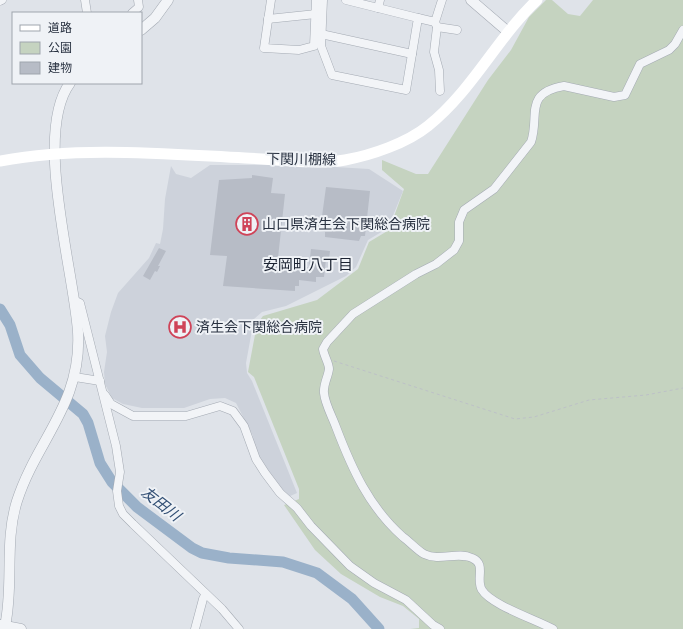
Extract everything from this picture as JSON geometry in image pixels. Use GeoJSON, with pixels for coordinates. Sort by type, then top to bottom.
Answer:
{"type":"FeatureCollection","features":[{"type":"Feature","properties":{"kind":"main road","name":"下関川棚線"},"geometry":{"type":"LineString","coordinates":[[0,161],[55,153],[122,152],[309,161],[344,160],[386,149],[427,127],[450,106],[507,31],[537,0]]}},
{"type":"Feature","properties":{"kind":"street"},"geometry":{"type":"LineString","coordinates":[[85,0],[87,12]]}},
{"type":"Feature","properties":{"kind":"street"},"geometry":{"type":"LineString","coordinates":[[133,12],[139,7],[138,0]]}},
{"type":"Feature","properties":{"kind":"street"},"geometry":{"type":"LineString","coordinates":[[142,29],[155,18],[168,0]]}},
{"type":"Feature","properties":{"kind":"street"},"geometry":{"type":"LineString","coordinates":[[270,0],[264,48],[299,50],[314,46],[316,0]]}},
{"type":"Feature","properties":{"kind":"street"},"geometry":{"type":"LineString","coordinates":[[323,0],[321,46],[332,75],[406,90],[418,18]]}},
{"type":"Feature","properties":{"kind":"street"},"geometry":{"type":"LineString","coordinates":[[346,0],[379,4],[436,25],[457,30]]}},
{"type":"Feature","properties":{"kind":"street"},"geometry":{"type":"LineString","coordinates":[[440,91],[439,70],[434,52],[436,25],[442,0]]}},
{"type":"Feature","properties":{"kind":"street"},"geometry":{"type":"LineString","coordinates":[[471,0],[507,31]]}},
{"type":"Feature","properties":{"kind":"street"},"geometry":{"type":"LineString","coordinates":[[268,19],[316,14]]}},
{"type":"Feature","properties":{"kind":"street"},"geometry":{"type":"LineString","coordinates":[[553,629],[498,603],[485,593],[480,583],[480,569],[478,562],[472,557],[463,556],[443,558],[424,554],[398,532],[381,514],[363,488],[351,466],[326,402],[324,386],[329,367],[323,349],[325,344],[353,314],[416,274],[436,264],[454,250],[459,241],[461,215],[464,210],[494,189],[530,142],[533,134],[534,110],[537,102],[544,94],[556,87],[564,86],[614,97],[625,95],[640,64],[669,50],[675,44],[683,30]]}},
{"type":"Feature","properties":{"kind":"street"},"geometry":{"type":"LineString","coordinates":[[321,34],[412,54]]}},
{"type":"Feature","properties":{"kind":"street"},"geometry":{"type":"LineString","coordinates":[[21,629],[3,626],[10,595],[9,549],[12,522],[18,500],[26,480],[69,395],[78,360],[78,332],[60,218],[55,153],[57,113],[65,90],[69,84]]}},
{"type":"Feature","properties":{"kind":"street"},"geometry":{"type":"LineString","coordinates":[[74,300],[80,304],[116,446],[120,472],[117,490],[119,506],[123,514],[222,610],[239,629]]}},
{"type":"Feature","properties":{"kind":"street"},"geometry":{"type":"LineString","coordinates":[[74,377],[100,381]]}},
{"type":"Feature","properties":{"kind":"street"},"geometry":{"type":"LineString","coordinates":[[104,395],[111,404],[122,411],[139,416],[186,416],[220,406],[233,411],[244,426],[256,460],[280,493],[297,508],[310,526],[350,566],[374,583],[400,596],[440,629]]}},
{"type":"Feature","properties":{"kind":"street"},"geometry":{"type":"LineString","coordinates":[[194,629],[205,595]]}},
{"type":"Feature","properties":{"kind":"path"},"geometry":{"type":"LineString","coordinates":[[326,359],[515,419],[534,417],[589,400],[646,395],[683,388]]}},
{"type":"Feature","properties":{"kind":"shaded area","name":"済生会下関総合病院"},"geometry":{"type":"Polygon","coordinates":[[[210,165],[302,165],[369,169],[403,191],[388,228],[368,240],[356,267],[346,276],[286,306],[262,312],[254,319],[246,363],[247,373],[252,381],[297,493],[288,497],[276,485],[254,448],[253,436],[236,403],[225,398],[210,399],[184,408],[142,408],[123,404],[112,398],[105,384],[104,372],[107,352],[105,336],[111,312],[118,293],[149,258],[156,243],[160,244],[163,229],[165,199],[171,166],[176,174],[191,178],[210,165]]]}},
{"type":"Feature","properties":{"kind":"green space"},"geometry":{"type":"Polygon","coordinates":[[[546,0],[552,0],[568,14],[580,16],[593,0],[683,0],[683,629],[410,629],[419,628],[419,619],[403,606],[380,597],[341,574],[315,550],[284,505],[299,499],[299,489],[254,377],[248,372],[257,324],[263,316],[317,300],[358,269],[369,242],[389,230],[404,189],[382,170],[382,160],[416,174],[428,174],[488,80],[511,50],[529,17],[546,0]]]}},
{"type":"Feature","properties":{"kind":"building","name":"山口県済生会下関総合病院"},"geometry":{"type":"Polygon","coordinates":[[[252,175],[273,178],[271,193],[285,194],[277,267],[305,270],[305,267],[309,267],[311,249],[330,251],[329,259],[326,259],[324,277],[316,277],[316,282],[299,280],[299,286],[295,286],[295,291],[223,286],[227,256],[210,255],[219,180],[252,178],[252,175]]]}},
{"type":"Feature","properties":{"kind":"building"},"geometry":{"type":"Polygon","coordinates":[[[326,187],[370,191],[365,236],[361,236],[359,241],[325,237],[325,232],[320,231],[326,187]]]}},
{"type":"Feature","properties":{"kind":"building"},"geometry":{"type":"Polygon","coordinates":[[[159,248],[166,251],[158,266],[160,266],[157,272],[155,271],[150,280],[143,276],[159,248]]]}},
{"type":"Feature","properties":{"kind":"waterway","name":"友田川"},"geometry":{"type":"LineString","coordinates":[[0,309],[10,325],[20,355],[40,378],[83,414],[88,423],[100,463],[112,482],[137,507],[192,548],[202,553],[229,558],[283,562],[317,573],[352,599],[379,629]]}},
{"type":"Feature","properties":{"kind":"place","name":"山口県済生会下関総合病院"},"geometry":{"type":"Point","coordinates":[247,224]}},
{"type":"Feature","properties":{"kind":"place","name":"済生会下関総合病院"},"geometry":{"type":"Point","coordinates":[180,327]}},
{"type":"Feature","properties":{"kind":"district","name":"安岡町八丁目"},"geometry":{"type":"Point","coordinates":[308,265]}}]}
